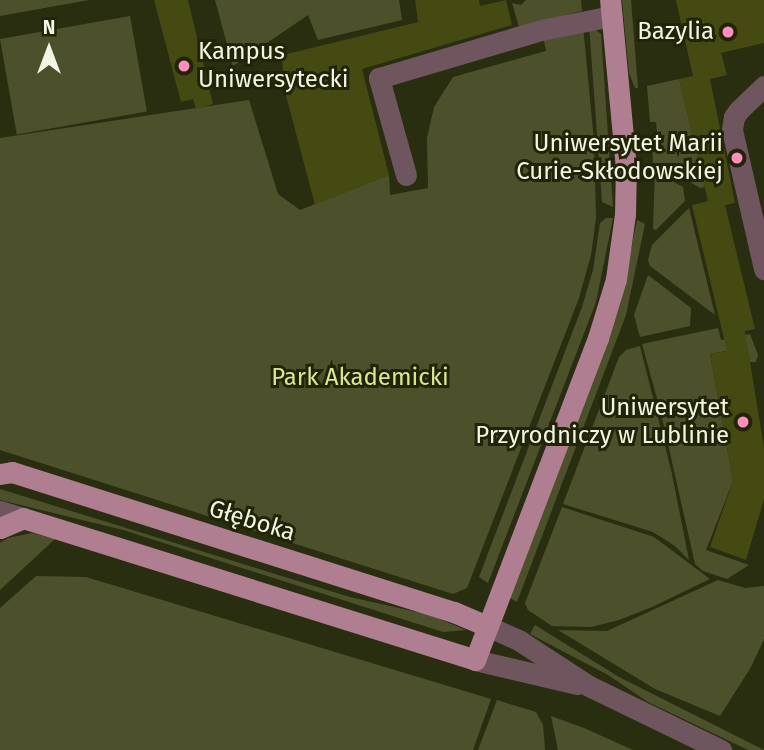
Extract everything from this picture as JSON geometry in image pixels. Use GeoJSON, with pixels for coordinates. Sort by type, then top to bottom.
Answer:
{"type":"FeatureCollection","features":[{"type":"Feature","properties":{"kind":"main road"},"geometry":{"type":"LineString","coordinates":[[475,660],[579,391],[616,279],[624,223],[626,168],[611,8]]}},
{"type":"Feature","properties":{"kind":"main road","name":"Głęboka"},"geometry":{"type":"LineString","coordinates":[[4,472],[454,612],[487,626]]}},
{"type":"Feature","properties":{"kind":"main road"},"geometry":{"type":"LineString","coordinates":[[0,528],[23,518]]}},
{"type":"Feature","properties":{"kind":"main road","name":"Głęboka"},"geometry":{"type":"LineString","coordinates":[[23,518],[475,660]]}},
{"type":"Feature","properties":{"kind":"street"},"geometry":{"type":"LineString","coordinates":[[406,175],[379,78],[611,8]]}},
{"type":"Feature","properties":{"kind":"street"},"geometry":{"type":"LineString","coordinates":[[764,86],[738,110],[732,130],[764,269]]}},
{"type":"Feature","properties":{"kind":"street","name":"Głęboka"},"geometry":{"type":"LineString","coordinates":[[0,511],[23,518]]}},
{"type":"Feature","properties":{"kind":"street","name":"Głęboka"},"geometry":{"type":"LineString","coordinates":[[487,626],[520,641],[589,686],[721,750]]}},
{"type":"Feature","properties":{"kind":"street","name":"Głęboka"},"geometry":{"type":"LineString","coordinates":[[475,660],[505,670],[589,686]]}},
{"type":"Feature","properties":{"kind":"green space"},"geometry":{"type":"Polygon","coordinates":[[[0,0],[89,0],[0,16],[0,0]]]}},
{"type":"Feature","properties":{"kind":"green space"},"geometry":{"type":"Polygon","coordinates":[[[215,0],[399,0],[402,20],[318,40],[308,15],[233,66],[215,0]]]}},
{"type":"Feature","properties":{"kind":"green space"},"geometry":{"type":"Polygon","coordinates":[[[526,0],[581,0],[582,11],[519,27],[512,3],[521,5],[526,0]]]}},
{"type":"Feature","properties":{"kind":"green space"},"geometry":{"type":"Polygon","coordinates":[[[622,0],[631,0],[638,88],[635,88],[629,73],[622,0]]]}},
{"type":"Feature","properties":{"kind":"green space"},"geometry":{"type":"Polygon","coordinates":[[[130,16],[147,112],[17,134],[0,39],[130,16]]]}},
{"type":"Feature","properties":{"kind":"green space"},"geometry":{"type":"Polygon","coordinates":[[[589,25],[601,34],[613,207],[602,202],[589,25]]]}},
{"type":"Feature","properties":{"kind":"green space","name":"Park Akademicki"},"geometry":{"type":"Polygon","coordinates":[[[583,26],[594,141],[596,218],[591,255],[579,298],[467,588],[453,594],[0,450],[0,138],[249,100],[278,194],[300,210],[389,175],[390,195],[428,188],[427,138],[434,107],[453,77],[546,51],[543,36],[583,26]]]}},
{"type":"Feature","properties":{"kind":"green space"},"geometry":{"type":"Polygon","coordinates":[[[679,79],[705,187],[700,188],[659,163],[653,164],[652,142],[658,141],[656,122],[650,122],[647,86],[679,79]]]}},
{"type":"Feature","properties":{"kind":"green space"},"geometry":{"type":"Polygon","coordinates":[[[655,172],[683,187],[685,201],[656,230],[653,229],[655,172]]]}},
{"type":"Feature","properties":{"kind":"green space"},"geometry":{"type":"Polygon","coordinates":[[[689,208],[715,315],[650,266],[648,260],[652,245],[689,208]]]}},
{"type":"Feature","properties":{"kind":"green space"},"geometry":{"type":"Polygon","coordinates":[[[606,218],[613,218],[596,302],[488,583],[479,577],[582,307],[593,270],[600,223],[606,218]]]}},
{"type":"Feature","properties":{"kind":"green space"},"geometry":{"type":"Polygon","coordinates":[[[637,220],[645,224],[626,315],[517,602],[510,598],[620,305],[637,220]]]}},
{"type":"Feature","properties":{"kind":"green space"},"geometry":{"type":"Polygon","coordinates":[[[648,275],[691,308],[690,326],[640,337],[634,315],[648,275]]]}},
{"type":"Feature","properties":{"kind":"green space"},"geometry":{"type":"Polygon","coordinates":[[[718,328],[721,340],[750,334],[758,355],[756,362],[750,362],[747,347],[710,354],[733,481],[706,550],[749,565],[727,579],[703,571],[695,564],[661,413],[642,344],[718,328]]]}},
{"type":"Feature","properties":{"kind":"green space"},"geometry":{"type":"Polygon","coordinates":[[[640,346],[672,474],[689,560],[675,546],[653,532],[563,504],[619,357],[626,350],[640,346]]]}},
{"type":"Feature","properties":{"kind":"green space"},"geometry":{"type":"Polygon","coordinates":[[[0,489],[350,597],[430,615],[466,630],[443,632],[123,530],[0,500],[0,489]]]}},
{"type":"Feature","properties":{"kind":"green space"},"geometry":{"type":"Polygon","coordinates":[[[562,507],[654,537],[710,579],[619,620],[591,627],[552,626],[528,610],[525,603],[562,507]]]}},
{"type":"Feature","properties":{"kind":"green space"},"geometry":{"type":"Polygon","coordinates":[[[32,533],[55,539],[0,590],[0,543],[8,538],[32,533]]]}},
{"type":"Feature","properties":{"kind":"green space"},"geometry":{"type":"Polygon","coordinates":[[[36,576],[86,577],[491,699],[473,750],[0,750],[0,608],[36,576]]]}},
{"type":"Feature","properties":{"kind":"green space"},"geometry":{"type":"Polygon","coordinates":[[[718,580],[745,588],[764,586],[764,639],[751,667],[720,716],[655,689],[558,630],[607,631],[718,580]]]}},
{"type":"Feature","properties":{"kind":"green space"},"geometry":{"type":"Polygon","coordinates":[[[535,625],[619,677],[764,750],[748,750],[648,702],[608,675],[530,634],[535,625]]]}},
{"type":"Feature","properties":{"kind":"green space"},"geometry":{"type":"Polygon","coordinates":[[[497,700],[536,712],[543,725],[545,750],[478,750],[497,700]]]}},
{"type":"Feature","properties":{"kind":"green space"},"geometry":{"type":"Polygon","coordinates":[[[551,716],[584,728],[633,750],[558,750],[551,716]]]}},
{"type":"Feature","properties":{"kind":"building"},"geometry":{"type":"Polygon","coordinates":[[[154,0],[188,0],[213,104],[196,109],[193,99],[181,102],[154,0]]]}},
{"type":"Feature","properties":{"kind":"building"},"geometry":{"type":"Polygon","coordinates":[[[415,0],[479,0],[480,6],[506,0],[512,25],[362,69],[389,175],[315,205],[284,88],[282,58],[287,54],[418,22],[415,0]]]}},
{"type":"Feature","properties":{"kind":"building"},"geometry":{"type":"Polygon","coordinates":[[[676,0],[764,0],[764,43],[721,53],[727,75],[710,79],[735,203],[725,205],[755,329],[745,331],[764,448],[764,499],[746,560],[710,547],[733,481],[710,354],[727,351],[692,205],[708,201],[679,79],[693,76],[676,0]]]}},
{"type":"Feature","properties":{"kind":"place","name":"Bazylia"},"geometry":{"type":"Point","coordinates":[728,32]}},
{"type":"Feature","properties":{"kind":"place","name":"Kampus Uniwersytecki"},"geometry":{"type":"Point","coordinates":[184,66]}},
{"type":"Feature","properties":{"kind":"place","name":"Uniwersytet Marii Curie-Skłodowskiej"},"geometry":{"type":"Point","coordinates":[737,158]}},
{"type":"Feature","properties":{"kind":"place","name":"Uniwersytet Przyrodniczy w Lublinie"},"geometry":{"type":"Point","coordinates":[743,422]}}]}
